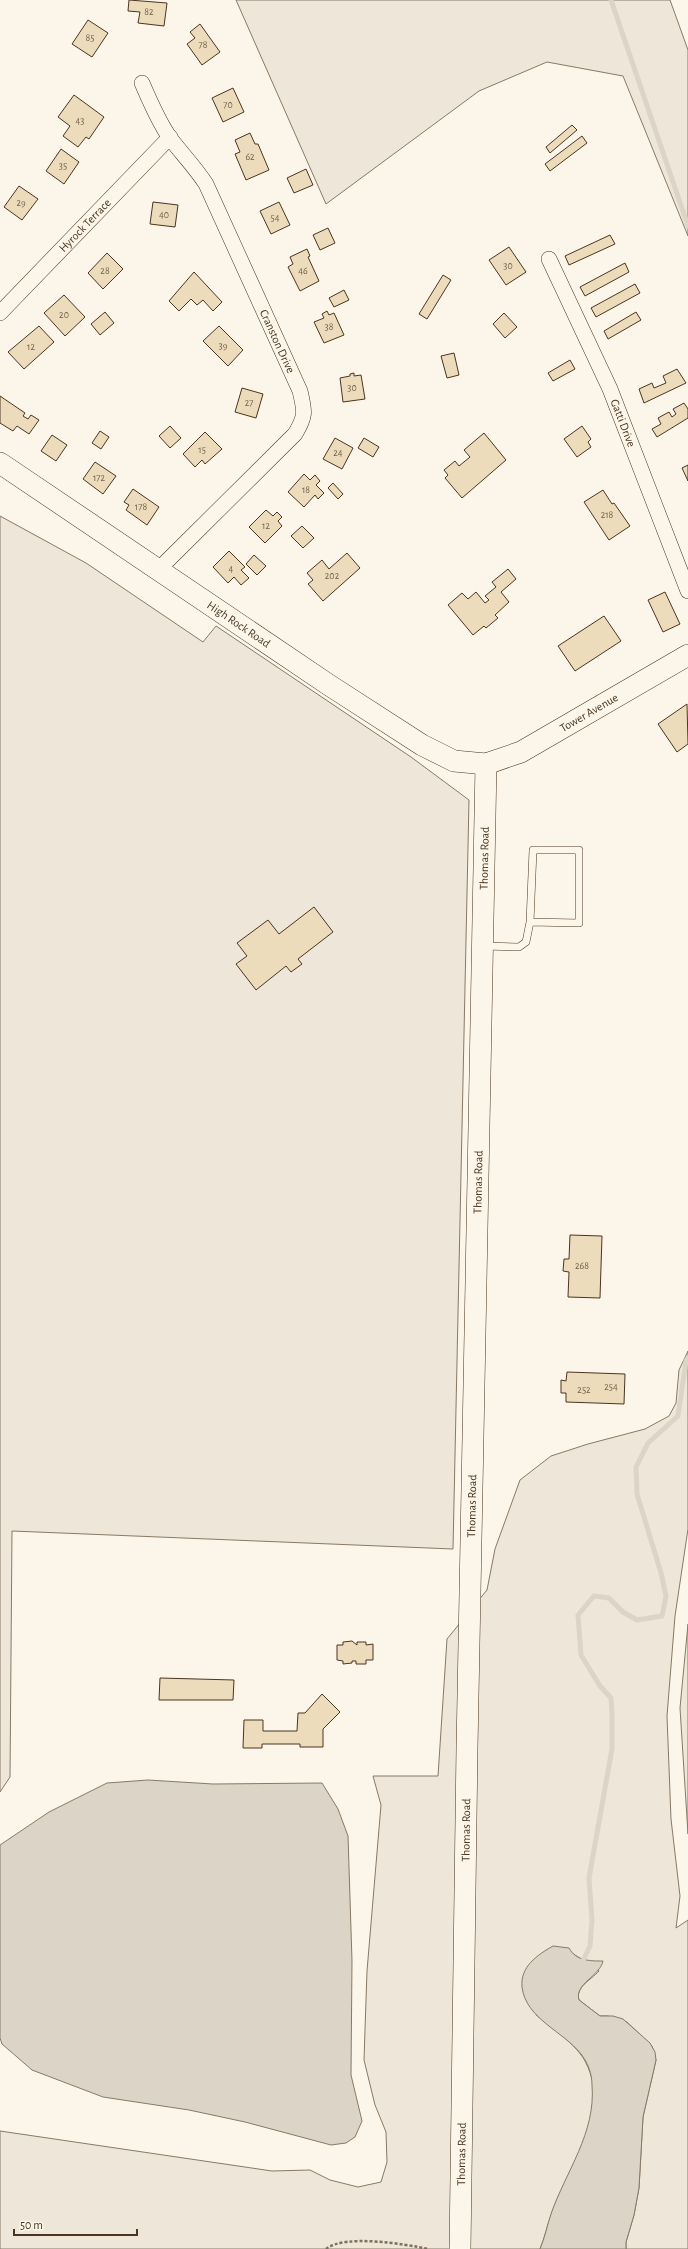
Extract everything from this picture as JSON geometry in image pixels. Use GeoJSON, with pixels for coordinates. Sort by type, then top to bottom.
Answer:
{"type":"FeatureCollection","features":[{"type":"Feature","properties":{"kind":"main road","name":"High Rock Road"},"geometry":{"type":"LineString","coordinates":[[0,463],[422,745],[454,761],[486,764]]}},
{"type":"Feature","properties":{"kind":"main road","name":"Tower Avenue"},"geometry":{"type":"LineString","coordinates":[[486,764],[501,761],[533,746],[688,655]]}},
{"type":"Feature","properties":{"kind":"main road","name":"Thomas Road"},"geometry":{"type":"LineString","coordinates":[[460,2249],[467,1748],[486,764]]}},
{"type":"Feature","properties":{"kind":"street","name":"Cranston Drive"},"geometry":{"type":"LineString","coordinates":[[142,83],[154,110],[170,137],[192,163],[206,184],[300,391],[305,410],[304,420],[294,434],[158,570]]}},
{"type":"Feature","properties":{"kind":"street","name":"Hyrock Terrace"},"geometry":{"type":"LineString","coordinates":[[0,313],[170,137]]}},
{"type":"Feature","properties":{"kind":"street","name":"Gatti Drive"},"geometry":{"type":"LineString","coordinates":[[549,259],[610,389],[688,591]]}},
{"type":"Feature","properties":{"kind":"lane"},"geometry":{"type":"LineString","coordinates":[[483,946],[523,945],[528,936],[530,922],[532,850],[579,850],[579,923],[530,922]]}},
{"type":"Feature","properties":{"kind":"path"},"geometry":{"type":"LineString","coordinates":[[326,2249],[331,2245],[356,2242],[409,2245],[428,2249]]}},
{"type":"Feature","properties":{"kind":"shaded area"},"geometry":{"type":"Polygon","coordinates":[[[236,0],[670,0],[688,50],[688,236],[623,76],[547,62],[479,91],[326,204],[236,0]]]}},
{"type":"Feature","properties":{"kind":"shaded area"},"geometry":{"type":"Polygon","coordinates":[[[0,516],[86,563],[203,642],[216,626],[411,757],[469,800],[453,1549],[12,1531],[10,1777],[0,1792],[0,516]]]}},
{"type":"Feature","properties":{"kind":"shaded area"},"geometry":{"type":"Polygon","coordinates":[[[688,1351],[688,1529],[675,1616],[667,1716],[671,1819],[680,1896],[676,1928],[688,1920],[688,2249],[626,2249],[626,2242],[634,2215],[639,2188],[643,2117],[656,2060],[652,2046],[627,2022],[608,2016],[600,2016],[579,2000],[578,1995],[581,1987],[599,1971],[572,1953],[536,2015],[564,2037],[577,2050],[586,2063],[593,2082],[594,2102],[591,2121],[576,2160],[558,2197],[540,2249],[0,2249],[0,2131],[272,2171],[310,2170],[330,2180],[358,2187],[381,2182],[387,2162],[386,2132],[375,2105],[364,2060],[367,1971],[381,1805],[373,1776],[438,1776],[447,1639],[487,1590],[495,1549],[520,1480],[551,1456],[588,1444],[645,1429],[669,1416],[676,1403],[679,1370],[688,1351]]]}},
{"type":"Feature","properties":{"kind":"shaded area"},"geometry":{"type":"Polygon","coordinates":[[[688,1624],[688,1834],[680,1708],[688,1624]]]}},
{"type":"Feature","properties":{"kind":"shaded area"},"geometry":{"type":"Polygon","coordinates":[[[148,1780],[213,1784],[322,1783],[338,1809],[348,1836],[352,1961],[351,2075],[362,2121],[355,2137],[346,2143],[331,2145],[245,2122],[189,2110],[103,2097],[32,2070],[2,2044],[0,2038],[0,1845],[49,1812],[107,1783],[148,1780]]]}},
{"type":"Feature","properties":{"kind":"shaded area"},"geometry":{"type":"Polygon","coordinates":[[[553,1946],[569,1948],[575,1956],[579,1958],[593,1961],[603,1961],[597,1971],[580,1989],[578,1994],[579,2000],[600,2016],[613,2016],[623,2019],[650,2043],[655,2052],[656,2060],[643,2117],[639,2188],[634,2215],[626,2242],[626,2249],[540,2249],[557,2198],[585,2136],[592,2103],[591,2077],[586,2061],[565,2038],[546,2024],[530,2008],[522,1987],[524,1973],[531,1962],[541,1953],[553,1946]]]}},
{"type":"Feature","properties":{"kind":"building"},"geometry":{"type":"Polygon","coordinates":[[[129,0],[167,3],[164,26],[138,23],[140,12],[128,11],[129,0]]]}},
{"type":"Feature","properties":{"kind":"building"},"geometry":{"type":"Polygon","coordinates":[[[88,20],[108,33],[92,57],[72,44],[88,20]]]}},
{"type":"Feature","properties":{"kind":"building"},"geometry":{"type":"Polygon","coordinates":[[[200,24],[220,52],[202,65],[187,44],[195,38],[190,32],[200,24]]]}},
{"type":"Feature","properties":{"kind":"building"},"geometry":{"type":"Polygon","coordinates":[[[233,88],[244,112],[223,122],[212,98],[233,88]]]}},
{"type":"Feature","properties":{"kind":"building"},"geometry":{"type":"Polygon","coordinates":[[[74,95],[104,117],[89,139],[86,137],[78,147],[63,136],[70,126],[58,117],[74,95]]]}},
{"type":"Feature","properties":{"kind":"building"},"geometry":{"type":"Polygon","coordinates":[[[572,125],[577,130],[550,153],[546,147],[572,125]]]}},
{"type":"Feature","properties":{"kind":"building"},"geometry":{"type":"Polygon","coordinates":[[[250,133],[255,144],[258,144],[269,170],[246,180],[235,154],[240,152],[235,140],[250,133]]]}},
{"type":"Feature","properties":{"kind":"building"},"geometry":{"type":"Polygon","coordinates":[[[582,136],[587,143],[550,171],[545,164],[582,136]]]}},
{"type":"Feature","properties":{"kind":"building"},"geometry":{"type":"Polygon","coordinates":[[[61,149],[79,162],[64,184],[46,171],[61,149]]]}},
{"type":"Feature","properties":{"kind":"building"},"geometry":{"type":"Polygon","coordinates":[[[306,169],[313,185],[294,193],[287,178],[306,169]]]}},
{"type":"Feature","properties":{"kind":"building"},"geometry":{"type":"Polygon","coordinates":[[[19,186],[38,199],[22,220],[4,207],[19,186]]]}},
{"type":"Feature","properties":{"kind":"building"},"geometry":{"type":"Polygon","coordinates":[[[153,202],[178,205],[175,227],[150,224],[153,202]]]}},
{"type":"Feature","properties":{"kind":"building"},"geometry":{"type":"Polygon","coordinates":[[[279,202],[290,225],[271,234],[260,211],[279,202]]]}},
{"type":"Feature","properties":{"kind":"building"},"geometry":{"type":"Polygon","coordinates":[[[328,228],[335,243],[320,250],[313,235],[328,228]]]}},
{"type":"Feature","properties":{"kind":"building"},"geometry":{"type":"Polygon","coordinates":[[[610,235],[615,244],[569,265],[565,256],[610,235]]]}},
{"type":"Feature","properties":{"kind":"building"},"geometry":{"type":"Polygon","coordinates":[[[509,247],[526,272],[506,285],[489,260],[509,247]]]}},
{"type":"Feature","properties":{"kind":"building"},"geometry":{"type":"Polygon","coordinates":[[[307,249],[310,256],[308,257],[319,281],[300,291],[288,267],[293,264],[290,257],[307,249]]]}},
{"type":"Feature","properties":{"kind":"building"},"geometry":{"type":"Polygon","coordinates":[[[107,253],[123,269],[103,289],[88,273],[107,253]]]}},
{"type":"Feature","properties":{"kind":"building"},"geometry":{"type":"Polygon","coordinates":[[[625,263],[629,272],[585,296],[580,287],[625,263]]]}},
{"type":"Feature","properties":{"kind":"building"},"geometry":{"type":"Polygon","coordinates":[[[194,272],[222,302],[213,311],[203,300],[197,305],[191,299],[179,311],[169,301],[194,272]]]}},
{"type":"Feature","properties":{"kind":"building"},"geometry":{"type":"Polygon","coordinates":[[[443,275],[451,280],[427,319],[419,314],[443,275]]]}},
{"type":"Feature","properties":{"kind":"building"},"geometry":{"type":"Polygon","coordinates":[[[635,284],[640,293],[596,317],[591,308],[635,284]]]}},
{"type":"Feature","properties":{"kind":"building"},"geometry":{"type":"Polygon","coordinates":[[[344,290],[349,300],[334,307],[329,298],[344,290]]]}},
{"type":"Feature","properties":{"kind":"building"},"geometry":{"type":"Polygon","coordinates":[[[64,295],[85,317],[65,336],[44,313],[64,295]]]}},
{"type":"Feature","properties":{"kind":"building"},"geometry":{"type":"Polygon","coordinates":[[[327,311],[329,315],[334,313],[344,335],[324,343],[314,322],[324,318],[322,314],[327,311]]]}},
{"type":"Feature","properties":{"kind":"building"},"geometry":{"type":"Polygon","coordinates":[[[105,312],[114,323],[100,335],[91,324],[105,312]]]}},
{"type":"Feature","properties":{"kind":"building"},"geometry":{"type":"Polygon","coordinates":[[[636,312],[641,320],[608,339],[604,331],[636,312]]]}},
{"type":"Feature","properties":{"kind":"building"},"geometry":{"type":"Polygon","coordinates":[[[504,313],[517,327],[505,338],[493,324],[504,313]]]}},
{"type":"Feature","properties":{"kind":"building"},"geometry":{"type":"Polygon","coordinates":[[[39,326],[54,342],[24,369],[8,352],[39,326]]]}},
{"type":"Feature","properties":{"kind":"building"},"geometry":{"type":"Polygon","coordinates":[[[219,326],[243,350],[228,366],[203,341],[219,326]]]}},
{"type":"Feature","properties":{"kind":"building"},"geometry":{"type":"Polygon","coordinates":[[[454,353],[459,375],[447,378],[441,356],[454,353]]]}},
{"type":"Feature","properties":{"kind":"building"},"geometry":{"type":"Polygon","coordinates":[[[570,360],[575,369],[553,381],[548,373],[570,360]]]}},
{"type":"Feature","properties":{"kind":"building"},"geometry":{"type":"Polygon","coordinates":[[[677,369],[686,383],[644,403],[639,389],[652,383],[654,388],[666,383],[663,376],[677,369]]]}},
{"type":"Feature","properties":{"kind":"building"},"geometry":{"type":"Polygon","coordinates":[[[354,373],[354,376],[361,375],[365,399],[343,402],[340,378],[350,376],[350,374],[354,373]]]}},
{"type":"Feature","properties":{"kind":"building"},"geometry":{"type":"Polygon","coordinates":[[[242,388],[263,394],[256,418],[235,412],[242,388]]]}},
{"type":"Feature","properties":{"kind":"building"},"geometry":{"type":"Polygon","coordinates":[[[0,396],[25,413],[23,416],[28,419],[31,415],[39,420],[29,434],[17,426],[13,431],[0,423],[0,396]]]}},
{"type":"Feature","properties":{"kind":"building"},"geometry":{"type":"Polygon","coordinates":[[[684,403],[688,409],[688,418],[657,437],[652,429],[661,424],[658,418],[669,412],[672,417],[676,414],[673,409],[684,403]]]}},
{"type":"Feature","properties":{"kind":"building"},"geometry":{"type":"Polygon","coordinates":[[[170,426],[181,438],[170,448],[159,436],[170,426]]]}},
{"type":"Feature","properties":{"kind":"building"},"geometry":{"type":"Polygon","coordinates":[[[582,426],[591,439],[588,442],[591,447],[577,457],[564,439],[582,426]]]}},
{"type":"Feature","properties":{"kind":"building"},"geometry":{"type":"Polygon","coordinates":[[[100,431],[109,437],[101,449],[92,443],[100,431]]]}},
{"type":"Feature","properties":{"kind":"building"},"geometry":{"type":"Polygon","coordinates":[[[205,432],[222,449],[205,464],[202,460],[195,467],[183,454],[205,432]]]}},
{"type":"Feature","properties":{"kind":"building"},"geometry":{"type":"Polygon","coordinates":[[[484,433],[506,460],[462,498],[445,478],[448,475],[444,470],[455,461],[459,466],[470,457],[464,450],[484,433]]]}},
{"type":"Feature","properties":{"kind":"building"},"geometry":{"type":"Polygon","coordinates":[[[52,435],[67,445],[56,461],[41,451],[52,435]]]}},
{"type":"Feature","properties":{"kind":"building"},"geometry":{"type":"Polygon","coordinates":[[[335,438],[353,448],[342,469],[323,459],[335,438]]]}},
{"type":"Feature","properties":{"kind":"building"},"geometry":{"type":"Polygon","coordinates":[[[364,438],[379,447],[373,457],[358,448],[364,438]]]}},
{"type":"Feature","properties":{"kind":"building"},"geometry":{"type":"Polygon","coordinates":[[[95,462],[116,476],[103,494],[83,479],[95,462]]]}},
{"type":"Feature","properties":{"kind":"building"},"geometry":{"type":"Polygon","coordinates":[[[688,465],[688,481],[682,468],[688,465]]]}},
{"type":"Feature","properties":{"kind":"building"},"geometry":{"type":"Polygon","coordinates":[[[304,474],[310,480],[315,475],[320,481],[316,485],[324,493],[318,499],[315,495],[304,507],[288,492],[304,474]]]}},
{"type":"Feature","properties":{"kind":"building"},"geometry":{"type":"Polygon","coordinates":[[[333,483],[343,494],[338,499],[328,488],[333,483]]]}},
{"type":"Feature","properties":{"kind":"building"},"geometry":{"type":"Polygon","coordinates":[[[133,489],[159,507],[147,525],[126,510],[129,505],[124,502],[133,489]]]}},
{"type":"Feature","properties":{"kind":"building"},"geometry":{"type":"Polygon","coordinates":[[[603,490],[612,504],[614,503],[630,526],[609,540],[584,502],[603,490]]]}},
{"type":"Feature","properties":{"kind":"building"},"geometry":{"type":"Polygon","coordinates":[[[266,510],[273,516],[277,512],[282,517],[278,521],[282,526],[265,543],[249,527],[266,510]]]}},
{"type":"Feature","properties":{"kind":"building"},"geometry":{"type":"Polygon","coordinates":[[[302,526],[314,538],[303,548],[291,536],[302,526]]]}},
{"type":"Feature","properties":{"kind":"building"},"geometry":{"type":"Polygon","coordinates":[[[229,551],[245,567],[241,570],[249,578],[241,585],[234,577],[228,583],[213,567],[229,551]]]}},
{"type":"Feature","properties":{"kind":"building"},"geometry":{"type":"Polygon","coordinates":[[[347,553],[360,568],[323,601],[308,584],[313,580],[307,573],[322,560],[329,569],[347,553]]]}},
{"type":"Feature","properties":{"kind":"building"},"geometry":{"type":"Polygon","coordinates":[[[254,555],[266,566],[257,575],[246,564],[254,555]]]}},
{"type":"Feature","properties":{"kind":"building"},"geometry":{"type":"Polygon","coordinates":[[[508,569],[516,579],[501,592],[509,602],[495,615],[498,618],[486,628],[484,626],[473,635],[448,605],[462,593],[468,599],[476,592],[485,603],[489,600],[485,596],[496,587],[492,582],[508,569]]]}},
{"type":"Feature","properties":{"kind":"building"},"geometry":{"type":"Polygon","coordinates":[[[665,592],[680,624],[663,632],[648,600],[665,592]]]}},
{"type":"Feature","properties":{"kind":"building"},"geometry":{"type":"Polygon","coordinates":[[[604,616],[621,641],[575,671],[558,646],[604,616]]]}},
{"type":"Feature","properties":{"kind":"building"},"geometry":{"type":"Polygon","coordinates":[[[687,704],[688,744],[677,752],[658,724],[687,704]]]}},
{"type":"Feature","properties":{"kind":"building"},"geometry":{"type":"Polygon","coordinates":[[[314,907],[333,932],[298,959],[302,964],[291,972],[286,966],[256,990],[236,964],[247,956],[237,943],[268,920],[279,934],[314,907]]]}},
{"type":"Feature","properties":{"kind":"building"},"geometry":{"type":"Polygon","coordinates":[[[570,1235],[602,1236],[600,1298],[568,1297],[569,1272],[563,1271],[564,1259],[569,1259],[570,1235]]]}},
{"type":"Feature","properties":{"kind":"building"},"geometry":{"type":"Polygon","coordinates":[[[567,1372],[625,1374],[624,1404],[566,1402],[566,1393],[561,1393],[561,1380],[566,1381],[567,1372]]]}},
{"type":"Feature","properties":{"kind":"building"},"geometry":{"type":"Polygon","coordinates":[[[352,1641],[357,1645],[357,1642],[366,1642],[366,1645],[373,1644],[373,1660],[366,1660],[366,1664],[356,1664],[356,1661],[352,1661],[352,1663],[343,1664],[343,1661],[337,1660],[337,1645],[343,1645],[343,1642],[352,1641]]]}},
{"type":"Feature","properties":{"kind":"building"},"geometry":{"type":"Polygon","coordinates":[[[160,1678],[234,1680],[233,1700],[159,1700],[160,1678]]]}},
{"type":"Feature","properties":{"kind":"building"},"geometry":{"type":"Polygon","coordinates":[[[322,1694],[340,1712],[323,1729],[323,1747],[300,1747],[300,1744],[262,1744],[262,1748],[243,1748],[244,1720],[263,1720],[263,1731],[297,1731],[298,1713],[305,1713],[322,1694]]]}},
{"type":"Feature","properties":{"kind":"waterway"},"geometry":{"type":"LineString","coordinates":[[611,0],[688,226]]}},
{"type":"Feature","properties":{"kind":"waterway"},"geometry":{"type":"LineString","coordinates":[[581,1965],[590,1946],[592,1920],[589,1878],[612,1749],[612,1713],[611,1698],[600,1686],[581,1655],[578,1615],[594,1596],[609,1598],[623,1612],[637,1620],[662,1616],[666,1596],[661,1573],[637,1494],[636,1467],[648,1443],[678,1416],[686,1361],[688,1358]]}}]}
